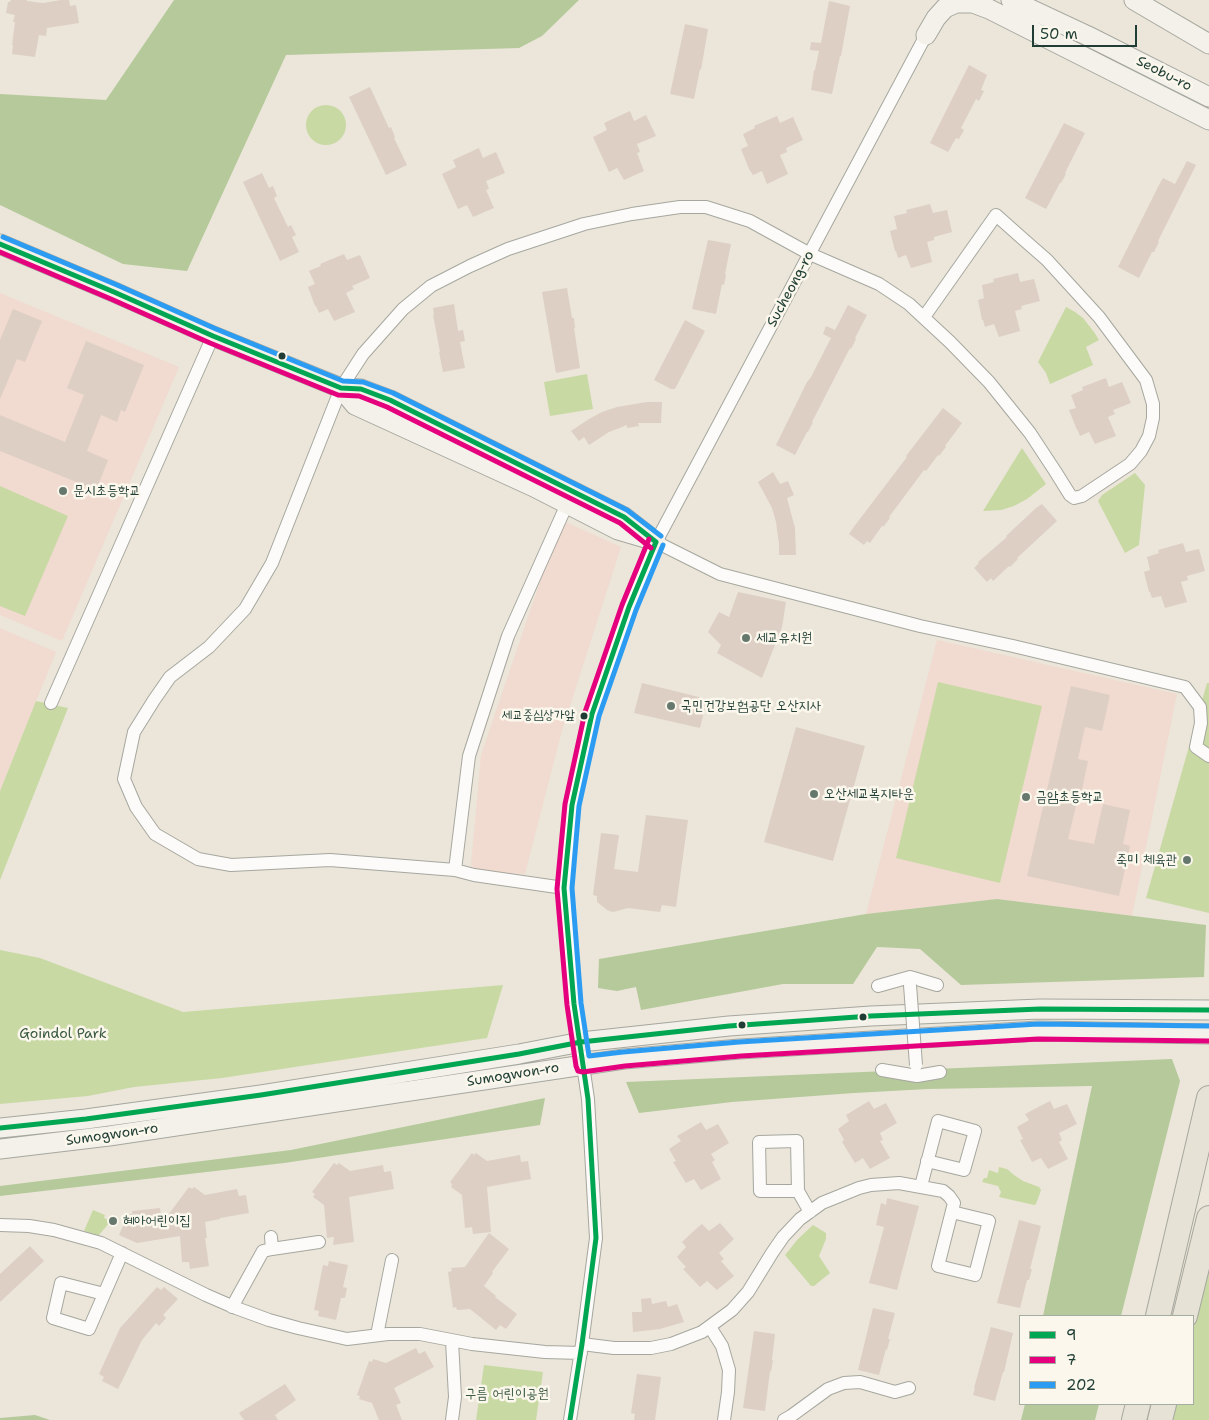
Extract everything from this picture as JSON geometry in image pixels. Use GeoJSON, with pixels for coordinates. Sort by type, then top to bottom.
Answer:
{"type":"FeatureCollection","features":[{"type":"Feature","properties":{"kind":"highway"},"geometry":{"type":"LineString","coordinates":[[1158,1315],[1209,1098]]}},
{"type":"Feature","properties":{"kind":"highway"},"geometry":{"type":"LineString","coordinates":[[1185,1315],[1209,1218]]}},
{"type":"Feature","properties":{"kind":"highway"},"geometry":{"type":"LineString","coordinates":[[1134,1420],[1138,1405]]}},
{"type":"Feature","properties":{"kind":"highway"},"geometry":{"type":"LineString","coordinates":[[1160,1420],[1164,1405]]}},
{"type":"Feature","properties":{"kind":"street","name":"Seobu-ro"},"geometry":{"type":"LineString","coordinates":[[1011,0],[1088,36],[1209,97]]}},
{"type":"Feature","properties":{"kind":"street"},"geometry":{"type":"LineString","coordinates":[[1134,0],[1209,44]]}},
{"type":"Feature","properties":{"kind":"street"},"geometry":{"type":"LineString","coordinates":[[926,36],[936,18],[945,8],[956,3],[973,3],[1209,120]]}},
{"type":"Feature","properties":{"kind":"street","name":"Sucheong-ro"},"geometry":{"type":"LineString","coordinates":[[583,1065],[564,888],[572,805],[592,714],[629,607],[656,542],[926,36]]}},
{"type":"Feature","properties":{"kind":"street"},"geometry":{"type":"LineString","coordinates":[[564,888],[474,875],[455,870],[330,860],[231,865],[198,858],[156,834],[136,807],[124,779],[134,732],[170,678],[208,646],[245,609],[272,563],[341,388],[363,354],[398,313],[431,286],[508,249],[584,224],[680,207],[706,207],[750,221],[810,254],[879,284],[909,304],[989,382],[1030,433],[1070,495],[1074,498],[1082,496],[1130,464],[1141,451],[1149,436],[1153,418],[1153,404],[1146,380],[1099,317],[1046,260],[996,215],[924,317]]}},
{"type":"Feature","properties":{"kind":"street"},"geometry":{"type":"LineString","coordinates":[[0,244],[213,336],[341,388],[361,389],[390,400],[624,517],[656,542]]}},
{"type":"Feature","properties":{"kind":"street"},"geometry":{"type":"LineString","coordinates":[[51,703],[213,336]]}},
{"type":"Feature","properties":{"kind":"street"},"geometry":{"type":"LineString","coordinates":[[341,388],[355,405],[534,487],[618,530],[656,542],[720,574],[920,626],[1185,687],[1200,707],[1201,723],[1196,747],[1209,756]]}},
{"type":"Feature","properties":{"kind":"street"},"geometry":{"type":"LineString","coordinates":[[455,870],[469,756],[508,636],[567,504]]}},
{"type":"Feature","properties":{"kind":"street"},"geometry":{"type":"LineString","coordinates":[[878,986],[910,981],[937,985]]}},
{"type":"Feature","properties":{"kind":"street"},"geometry":{"type":"LineString","coordinates":[[910,981],[917,1070]]}},
{"type":"Feature","properties":{"kind":"street","name":"Sumogwon-ro"},"geometry":{"type":"LineString","coordinates":[[0,1128],[86,1119],[261,1095],[519,1054],[581,1042],[730,1026],[871,1016],[1040,1009],[1209,1010]]}},
{"type":"Feature","properties":{"kind":"street","name":"Sumogwon-ro"},"geometry":{"type":"LineString","coordinates":[[0,1149],[118,1135],[624,1059],[740,1049],[1038,1032],[1209,1034]]}},
{"type":"Feature","properties":{"kind":"street"},"geometry":{"type":"LineString","coordinates":[[570,1420],[596,1238],[588,1099],[583,1065]]}},
{"type":"Feature","properties":{"kind":"street"},"geometry":{"type":"LineString","coordinates":[[882,1070],[940,1072]]}},
{"type":"Feature","properties":{"kind":"street"},"geometry":{"type":"LineString","coordinates":[[921,1186],[927,1161],[938,1121],[975,1131],[964,1170],[927,1161]]}},
{"type":"Feature","properties":{"kind":"street"},"geometry":{"type":"LineString","coordinates":[[798,1190],[760,1191],[759,1142],[797,1141],[798,1190],[810,1212]]}},
{"type":"Feature","properties":{"kind":"street"},"geometry":{"type":"LineString","coordinates":[[0,1225],[29,1226],[60,1231],[101,1243],[232,1306],[269,1320],[347,1339],[377,1335],[420,1334],[472,1344],[545,1352],[581,1348],[650,1348],[670,1344],[702,1332],[732,1310],[748,1292],[783,1237],[800,1219],[822,1203],[859,1188],[878,1184],[899,1183],[943,1191],[954,1203],[938,1266],[975,1275],[989,1221],[952,1212]]}},
{"type":"Feature","properties":{"kind":"street"},"geometry":{"type":"LineString","coordinates":[[232,1306],[263,1251],[271,1243],[319,1242]]}},
{"type":"Feature","properties":{"kind":"street"},"geometry":{"type":"LineString","coordinates":[[104,1294],[122,1253]]}},
{"type":"Feature","properties":{"kind":"street"},"geometry":{"type":"LineString","coordinates":[[377,1335],[392,1260]]}},
{"type":"Feature","properties":{"kind":"street"},"geometry":{"type":"LineString","coordinates":[[710,1327],[722,1346],[729,1370],[724,1420]]}},
{"type":"Feature","properties":{"kind":"street"},"geometry":{"type":"LineString","coordinates":[[452,1340],[455,1397],[452,1420]]}},
{"type":"Feature","properties":{"kind":"street"},"geometry":{"type":"LineString","coordinates":[[784,1420],[828,1389],[844,1383],[860,1382],[895,1392],[909,1388]]}},
{"type":"Feature","properties":{"kind":"shaded area","name":"문시초등학교"},"geometry":{"type":"Polygon","coordinates":[[[0,293],[179,367],[62,641],[0,615],[0,293]]]}},
{"type":"Feature","properties":{"kind":"shaded area"},"geometry":{"type":"Polygon","coordinates":[[[561,520],[621,547],[561,734],[525,874],[478,872],[471,865],[481,755],[561,520]]]}},
{"type":"Feature","properties":{"kind":"shaded area"},"geometry":{"type":"Polygon","coordinates":[[[0,628],[56,652],[0,791],[0,628]]]}},
{"type":"Feature","properties":{"kind":"shaded area","name":"금암초등학교"},"geometry":{"type":"Polygon","coordinates":[[[937,640],[1177,694],[1132,916],[997,899],[866,914],[937,640]]]}},
{"type":"Feature","properties":{"kind":"green space"},"geometry":{"type":"Polygon","coordinates":[[[174,0],[579,0],[542,36],[519,48],[286,55],[187,271],[123,264],[0,205],[0,94],[106,100],[174,0]]]}},
{"type":"Feature","properties":{"kind":"green space"},"geometry":{"type":"Polygon","coordinates":[[[330,105],[337,108],[343,114],[346,125],[345,133],[337,142],[330,145],[322,145],[315,142],[307,133],[306,121],[309,114],[318,106],[330,105]]]}},
{"type":"Feature","properties":{"kind":"green space"},"geometry":{"type":"Polygon","coordinates":[[[1066,307],[1083,318],[1099,340],[1086,347],[1093,365],[1050,384],[1046,373],[1038,362],[1066,307]]]}},
{"type":"Feature","properties":{"kind":"green space"},"geometry":{"type":"Polygon","coordinates":[[[587,374],[593,409],[550,416],[544,382],[587,374]]]}},
{"type":"Feature","properties":{"kind":"green space"},"geometry":{"type":"Polygon","coordinates":[[[1022,448],[1046,484],[1027,499],[1014,506],[1001,510],[983,511],[1022,448]]]}},
{"type":"Feature","properties":{"kind":"green space"},"geometry":{"type":"Polygon","coordinates":[[[1135,473],[1145,485],[1139,545],[1125,553],[1098,501],[1102,495],[1135,473]]]}},
{"type":"Feature","properties":{"kind":"green space"},"geometry":{"type":"Polygon","coordinates":[[[0,486],[68,516],[25,616],[0,606],[0,486]]]}},
{"type":"Feature","properties":{"kind":"green space"},"geometry":{"type":"Polygon","coordinates":[[[938,682],[1042,706],[1000,883],[896,858],[938,682]]]}},
{"type":"Feature","properties":{"kind":"green space"},"geometry":{"type":"Polygon","coordinates":[[[1207,683],[1209,683],[1209,913],[1146,898],[1207,683]]]}},
{"type":"Feature","properties":{"kind":"green space"},"geometry":{"type":"Polygon","coordinates":[[[36,701],[68,708],[0,880],[0,791],[36,701]]]}},
{"type":"Feature","properties":{"kind":"green space"},"geometry":{"type":"Polygon","coordinates":[[[997,899],[1206,925],[1204,977],[961,985],[920,949],[877,947],[853,984],[783,984],[641,1010],[636,987],[617,991],[598,988],[599,959],[866,914],[997,899]]]}},
{"type":"Feature","properties":{"kind":"green space","name":"Goindol Park"},"geometry":{"type":"Polygon","coordinates":[[[0,950],[40,958],[183,1012],[503,985],[487,1038],[222,1078],[134,1087],[88,1096],[0,1104],[0,950]]]}},
{"type":"Feature","properties":{"kind":"green space"},"geometry":{"type":"Polygon","coordinates":[[[1172,1059],[1180,1081],[1121,1315],[1043,1315],[1092,1086],[928,1089],[854,1093],[732,1102],[639,1113],[626,1082],[1172,1059]]]}},
{"type":"Feature","properties":{"kind":"green space"},"geometry":{"type":"Polygon","coordinates":[[[545,1098],[540,1125],[284,1163],[0,1196],[0,1186],[291,1150],[545,1098]]]}},
{"type":"Feature","properties":{"kind":"green space"},"geometry":{"type":"Polygon","coordinates":[[[999,1167],[1007,1169],[1023,1181],[1039,1187],[1041,1190],[1036,1204],[999,1197],[1001,1192],[998,1186],[982,1182],[984,1178],[987,1178],[989,1170],[998,1173],[999,1167]]]}},
{"type":"Feature","properties":{"kind":"green space"},"geometry":{"type":"Polygon","coordinates":[[[93,1210],[105,1215],[104,1218],[111,1221],[98,1236],[84,1231],[93,1210]]]}},
{"type":"Feature","properties":{"kind":"green space"},"geometry":{"type":"Polygon","coordinates":[[[813,1225],[826,1233],[826,1239],[819,1256],[830,1273],[814,1286],[811,1286],[785,1255],[813,1225]]]}},
{"type":"Feature","properties":{"kind":"green space"},"geometry":{"type":"Polygon","coordinates":[[[1209,1269],[1209,1420],[1169,1420],[1173,1405],[1194,1405],[1194,1326],[1209,1269]]]}},
{"type":"Feature","properties":{"kind":"green space","name":"구름 어린이공원"},"geometry":{"type":"Polygon","coordinates":[[[484,1365],[543,1372],[536,1420],[476,1420],[484,1365]]]}},
{"type":"Feature","properties":{"kind":"green space"},"geometry":{"type":"Polygon","coordinates":[[[1025,1405],[1099,1405],[1095,1420],[1021,1420],[1025,1405]]]}},
{"type":"Feature","properties":{"kind":"green space"},"geometry":{"type":"Polygon","coordinates":[[[35,1415],[50,1420],[0,1420],[0,1418],[35,1415]]]}},
{"type":"Feature","properties":{"kind":"building"},"geometry":{"type":"Polygon","coordinates":[[[11,0],[43,3],[69,0],[70,6],[76,5],[79,23],[47,28],[46,36],[39,35],[35,57],[12,54],[15,15],[6,13],[8,2],[11,0]]]}},
{"type":"Feature","properties":{"kind":"building"},"geometry":{"type":"Polygon","coordinates":[[[829,1],[850,6],[832,94],[811,90],[819,51],[810,50],[811,42],[821,43],[829,1]]]}},
{"type":"Feature","properties":{"kind":"building"},"geometry":{"type":"Polygon","coordinates":[[[685,24],[708,29],[694,99],[670,94],[685,24]]]}},
{"type":"Feature","properties":{"kind":"building"},"geometry":{"type":"Polygon","coordinates":[[[969,65],[987,75],[981,90],[984,91],[979,101],[976,99],[961,128],[964,130],[959,139],[956,138],[948,152],[930,143],[969,65]]]}},
{"type":"Feature","properties":{"kind":"building"},"geometry":{"type":"Polygon","coordinates":[[[370,87],[389,128],[391,127],[394,138],[407,165],[386,175],[349,97],[370,87]]]}},
{"type":"Feature","properties":{"kind":"building"},"geometry":{"type":"Polygon","coordinates":[[[630,111],[634,121],[646,115],[656,136],[637,144],[640,152],[637,153],[644,171],[624,180],[617,168],[609,172],[593,137],[607,130],[604,123],[630,111]]]}},
{"type":"Feature","properties":{"kind":"building"},"geometry":{"type":"Polygon","coordinates":[[[777,116],[780,123],[793,117],[803,140],[786,148],[787,152],[780,155],[788,174],[767,184],[762,171],[753,175],[749,169],[741,149],[748,146],[743,134],[755,128],[754,126],[777,116]]]}},
{"type":"Feature","properties":{"kind":"building"},"geometry":{"type":"Polygon","coordinates":[[[1064,123],[1085,133],[1066,174],[1046,209],[1025,198],[1064,123]]]}},
{"type":"Feature","properties":{"kind":"building"},"geometry":{"type":"Polygon","coordinates":[[[479,148],[483,158],[496,152],[505,173],[486,181],[489,189],[486,190],[494,208],[473,217],[467,205],[458,209],[442,174],[456,167],[453,160],[479,148]]]}},
{"type":"Feature","properties":{"kind":"building"},"geometry":{"type":"Polygon","coordinates":[[[1187,161],[1196,165],[1154,252],[1152,252],[1139,278],[1118,267],[1163,178],[1175,184],[1187,161]]]}},
{"type":"Feature","properties":{"kind":"building"},"geometry":{"type":"Polygon","coordinates":[[[262,173],[269,188],[273,186],[277,196],[274,198],[288,227],[291,225],[296,235],[292,237],[299,252],[280,261],[243,182],[262,173]]]}},
{"type":"Feature","properties":{"kind":"building"},"geometry":{"type":"Polygon","coordinates":[[[930,204],[933,213],[947,210],[952,232],[934,237],[934,240],[927,242],[932,262],[911,268],[906,255],[898,258],[895,251],[890,231],[897,229],[894,216],[907,213],[906,210],[930,204]]]}},
{"type":"Feature","properties":{"kind":"building"},"geometry":{"type":"Polygon","coordinates":[[[708,240],[731,244],[724,285],[722,284],[716,314],[692,309],[708,240]]]}},
{"type":"Feature","properties":{"kind":"building"},"geometry":{"type":"Polygon","coordinates":[[[344,254],[347,260],[360,255],[370,278],[352,286],[354,289],[346,293],[355,312],[334,321],[328,309],[319,313],[315,306],[308,287],[315,284],[309,271],[344,254]]]}},
{"type":"Feature","properties":{"kind":"building"},"geometry":{"type":"Polygon","coordinates":[[[1018,273],[1020,282],[1034,279],[1040,301],[1021,306],[1022,309],[1015,311],[1020,331],[999,337],[994,324],[985,327],[982,320],[978,300],[984,298],[982,285],[994,282],[993,279],[1018,273]]]}},
{"type":"Feature","properties":{"kind":"building"},"geometry":{"type":"Polygon","coordinates":[[[567,288],[572,318],[574,318],[580,368],[556,373],[542,292],[567,288]]]}},
{"type":"Feature","properties":{"kind":"building"},"geometry":{"type":"Polygon","coordinates":[[[454,304],[458,331],[463,330],[465,341],[460,342],[465,368],[443,372],[433,308],[454,304]]]}},
{"type":"Feature","properties":{"kind":"building"},"geometry":{"type":"Polygon","coordinates":[[[848,305],[867,315],[795,455],[776,445],[831,338],[823,334],[826,326],[835,330],[848,305]]]}},
{"type":"Feature","properties":{"kind":"building"},"geometry":{"type":"Polygon","coordinates":[[[13,309],[42,321],[25,362],[17,359],[0,399],[0,340],[13,309]]]}},
{"type":"Feature","properties":{"kind":"building"},"geometry":{"type":"Polygon","coordinates":[[[685,320],[705,331],[675,389],[671,389],[654,380],[685,320]]]}},
{"type":"Feature","properties":{"kind":"building"},"geometry":{"type":"Polygon","coordinates":[[[86,341],[144,365],[125,412],[121,410],[117,422],[101,415],[87,451],[108,460],[96,490],[0,451],[0,415],[65,442],[84,395],[67,388],[86,341]]]}},
{"type":"Feature","properties":{"kind":"building"},"geometry":{"type":"Polygon","coordinates":[[[1106,378],[1109,387],[1122,382],[1131,403],[1113,410],[1115,414],[1108,417],[1116,436],[1095,444],[1089,432],[1080,436],[1077,430],[1069,410],[1076,408],[1071,395],[1083,390],[1082,387],[1106,378]]]}},
{"type":"Feature","properties":{"kind":"building"},"geometry":{"type":"Polygon","coordinates":[[[647,402],[662,402],[661,423],[638,423],[639,426],[627,428],[627,425],[609,432],[589,445],[584,437],[579,441],[571,431],[602,412],[617,407],[647,402]]]}},
{"type":"Feature","properties":{"kind":"building"},"geometry":{"type":"Polygon","coordinates":[[[943,408],[962,423],[939,456],[926,471],[924,470],[884,526],[882,526],[870,543],[867,541],[864,545],[849,534],[943,408]]]}},
{"type":"Feature","properties":{"kind":"building"},"geometry":{"type":"Polygon","coordinates":[[[773,472],[780,484],[788,481],[794,495],[787,498],[795,528],[796,555],[779,555],[776,522],[772,508],[758,482],[773,472]]]}},
{"type":"Feature","properties":{"kind":"building"},"geometry":{"type":"Polygon","coordinates":[[[1042,504],[1057,521],[1017,558],[1010,567],[993,581],[991,578],[987,582],[974,568],[978,562],[1042,504]]]}},
{"type":"Feature","properties":{"kind":"building"},"geometry":{"type":"Polygon","coordinates":[[[1183,543],[1186,552],[1199,549],[1205,571],[1187,576],[1188,580],[1181,582],[1187,602],[1165,608],[1161,596],[1152,598],[1149,592],[1144,572],[1150,570],[1147,557],[1159,553],[1158,550],[1183,543]]]}},
{"type":"Feature","properties":{"kind":"building","name":"세교유치원"},"geometry":{"type":"Polygon","coordinates":[[[738,592],[786,602],[782,627],[762,678],[717,653],[721,645],[708,632],[719,612],[729,617],[738,592]]]}},
{"type":"Feature","properties":{"kind":"building","name":"국민건강보험공단 오산지사"},"geometry":{"type":"Polygon","coordinates":[[[642,683],[707,699],[700,728],[634,713],[642,683]]]}},
{"type":"Feature","properties":{"kind":"building"},"geometry":{"type":"Polygon","coordinates":[[[1071,686],[1110,695],[1102,731],[1085,727],[1078,759],[1088,761],[1080,799],[1078,798],[1068,839],[1094,844],[1103,804],[1130,810],[1123,844],[1130,846],[1119,896],[1027,876],[1071,686]]]}},
{"type":"Feature","properties":{"kind":"building","name":"오산세교복지타운"},"geometry":{"type":"Polygon","coordinates":[[[796,727],[865,746],[833,861],[764,842],[796,727]]]}},
{"type":"Feature","properties":{"kind":"building"},"geometry":{"type":"Polygon","coordinates":[[[646,815],[688,820],[676,907],[662,905],[660,912],[628,908],[613,912],[607,910],[597,902],[597,896],[593,895],[601,833],[619,835],[614,869],[638,872],[646,815]]]}},
{"type":"Feature","properties":{"kind":"building"},"geometry":{"type":"Polygon","coordinates":[[[869,1101],[874,1109],[886,1103],[897,1123],[880,1133],[883,1140],[880,1141],[890,1158],[870,1169],[863,1158],[855,1163],[842,1142],[844,1140],[838,1129],[849,1121],[846,1115],[869,1101]]]}},
{"type":"Feature","properties":{"kind":"building"},"geometry":{"type":"Polygon","coordinates":[[[1050,1101],[1054,1109],[1067,1104],[1077,1124],[1059,1133],[1062,1140],[1059,1142],[1068,1159],[1048,1169],[1041,1158],[1032,1162],[1020,1140],[1023,1139],[1017,1127],[1029,1120],[1025,1114],[1050,1101]]]}},
{"type":"Feature","properties":{"kind":"building"},"geometry":{"type":"Polygon","coordinates":[[[701,1122],[706,1130],[718,1124],[729,1143],[711,1154],[715,1160],[712,1162],[721,1179],[701,1190],[694,1179],[686,1183],[673,1162],[676,1161],[669,1149],[681,1141],[677,1136],[701,1122]]]}},
{"type":"Feature","properties":{"kind":"building"},"geometry":{"type":"Polygon","coordinates":[[[472,1153],[474,1155],[476,1153],[487,1161],[520,1155],[521,1162],[528,1161],[531,1179],[487,1187],[491,1232],[473,1234],[472,1227],[465,1228],[462,1195],[451,1187],[452,1184],[450,1182],[472,1153]]]}},
{"type":"Feature","properties":{"kind":"building"},"geometry":{"type":"Polygon","coordinates":[[[334,1163],[337,1165],[339,1163],[350,1171],[383,1165],[384,1172],[391,1171],[394,1189],[349,1197],[354,1242],[333,1245],[334,1237],[327,1238],[324,1205],[313,1197],[315,1194],[312,1192],[334,1163]]]}},
{"type":"Feature","properties":{"kind":"building"},"geometry":{"type":"Polygon","coordinates":[[[189,1187],[192,1189],[194,1187],[205,1195],[237,1189],[239,1196],[246,1195],[249,1213],[205,1222],[209,1266],[190,1269],[189,1262],[182,1262],[180,1236],[137,1243],[119,1235],[126,1219],[125,1215],[132,1214],[132,1211],[160,1208],[162,1223],[189,1187]]]}},
{"type":"Feature","properties":{"kind":"building"},"geometry":{"type":"Polygon","coordinates":[[[887,1198],[919,1206],[897,1290],[869,1283],[884,1227],[876,1225],[881,1203],[886,1205],[887,1198]]]}},
{"type":"Feature","properties":{"kind":"building"},"geometry":{"type":"Polygon","coordinates":[[[1019,1220],[1041,1226],[1030,1269],[1032,1269],[1029,1280],[1027,1280],[1020,1308],[997,1303],[1019,1220]]]}},
{"type":"Feature","properties":{"kind":"building"},"geometry":{"type":"Polygon","coordinates":[[[720,1223],[734,1239],[719,1253],[724,1259],[721,1261],[734,1276],[717,1290],[707,1281],[700,1287],[683,1269],[686,1267],[677,1257],[686,1247],[682,1242],[702,1224],[709,1231],[720,1223]]]}},
{"type":"Feature","properties":{"kind":"building"},"geometry":{"type":"Polygon","coordinates":[[[489,1233],[509,1249],[484,1286],[517,1314],[506,1329],[500,1325],[496,1330],[470,1309],[457,1310],[456,1307],[453,1308],[448,1272],[452,1271],[451,1268],[465,1267],[489,1233]]]}},
{"type":"Feature","properties":{"kind":"building"},"geometry":{"type":"Polygon","coordinates":[[[30,1246],[44,1261],[0,1302],[0,1274],[30,1246]]]}},
{"type":"Feature","properties":{"kind":"building"},"geometry":{"type":"Polygon","coordinates":[[[329,1261],[348,1265],[343,1287],[347,1288],[345,1298],[341,1298],[336,1320],[318,1316],[319,1311],[314,1310],[323,1265],[328,1266],[329,1261]]]}},
{"type":"Feature","properties":{"kind":"building"},"geometry":{"type":"Polygon","coordinates":[[[157,1287],[161,1290],[164,1287],[178,1299],[163,1315],[166,1318],[159,1326],[156,1323],[142,1340],[118,1389],[102,1381],[104,1377],[99,1374],[120,1328],[157,1287]]]}},
{"type":"Feature","properties":{"kind":"building"},"geometry":{"type":"Polygon","coordinates":[[[651,1298],[652,1304],[666,1301],[668,1307],[677,1304],[684,1322],[660,1329],[633,1332],[632,1312],[642,1312],[641,1299],[651,1298]]]}},
{"type":"Feature","properties":{"kind":"building"},"geometry":{"type":"Polygon","coordinates":[[[873,1308],[895,1313],[888,1339],[890,1339],[879,1375],[858,1370],[873,1308]]]}},
{"type":"Feature","properties":{"kind":"building"},"geometry":{"type":"Polygon","coordinates":[[[991,1327],[1013,1333],[995,1401],[973,1395],[991,1327]]]}},
{"type":"Feature","properties":{"kind":"building"},"geometry":{"type":"Polygon","coordinates":[[[754,1331],[775,1334],[765,1411],[743,1408],[754,1331]]]}},
{"type":"Feature","properties":{"kind":"building"},"geometry":{"type":"Polygon","coordinates":[[[416,1348],[419,1354],[425,1351],[434,1367],[394,1388],[401,1403],[396,1405],[402,1420],[379,1420],[372,1403],[359,1399],[360,1396],[357,1395],[369,1361],[372,1362],[373,1359],[386,1363],[416,1348]]]}},
{"type":"Feature","properties":{"kind":"building"},"geometry":{"type":"Polygon","coordinates":[[[637,1374],[661,1377],[655,1420],[634,1420],[635,1414],[631,1413],[637,1374]]]}},
{"type":"Feature","properties":{"kind":"building"},"geometry":{"type":"Polygon","coordinates":[[[285,1384],[296,1400],[275,1415],[278,1420],[244,1420],[239,1413],[285,1384]]]}},
{"type":"Feature","properties":{"kind":"transit line","name":"202"},"geometry":{"type":"LineString","coordinates":[[3,237],[216,329],[343,381],[363,382],[393,393],[627,510],[661,536]]}},
{"type":"Feature","properties":{"kind":"transit line","name":"9"},"geometry":{"type":"LineString","coordinates":[[0,244],[213,336],[341,388],[361,389],[390,400],[624,517],[656,542]]}},
{"type":"Feature","properties":{"kind":"transit line","name":"7"},"geometry":{"type":"LineString","coordinates":[[0,252],[210,343],[338,395],[359,396],[387,407],[620,523],[651,548]]}},
{"type":"Feature","properties":{"kind":"transit line","name":"7"},"geometry":{"type":"LineString","coordinates":[[649,539],[622,605],[585,712],[565,804],[557,889],[567,1005],[578,1071],[741,1056],[1038,1039],[1209,1041]]}},
{"type":"Feature","properties":{"kind":"transit line","name":"9"},"geometry":{"type":"LineString","coordinates":[[570,1420],[596,1238],[588,1099],[574,1004],[564,888],[572,805],[592,714],[629,607],[656,542]]}},
{"type":"Feature","properties":{"kind":"transit line","name":"202"},"geometry":{"type":"LineString","coordinates":[[663,545],[636,610],[599,716],[579,806],[572,888],[581,1003],[589,1056],[739,1042],[1038,1024],[1209,1026]]}},
{"type":"Feature","properties":{"kind":"transit line","name":"9"},"geometry":{"type":"LineString","coordinates":[[0,1128],[86,1119],[261,1095],[519,1054],[581,1042],[729,1026],[871,1016],[1040,1009],[1209,1010]]}},
{"type":"Feature","properties":{"kind":"place","name":"문시초등학교"},"geometry":{"type":"Point","coordinates":[63,491]}},
{"type":"Feature","properties":{"kind":"place","name":"세교유치원"},"geometry":{"type":"Point","coordinates":[746,638]}},
{"type":"Feature","properties":{"kind":"place","name":"국민건강보험공단 오산지사"},"geometry":{"type":"Point","coordinates":[671,706]}},
{"type":"Feature","properties":{"kind":"place","name":"세교중심상가앞"},"geometry":{"type":"Point","coordinates":[584,716]}},
{"type":"Feature","properties":{"kind":"place","name":"오산세교복지타운"},"geometry":{"type":"Point","coordinates":[814,794]}},
{"type":"Feature","properties":{"kind":"place","name":"금암초등학교"},"geometry":{"type":"Point","coordinates":[1026,797]}},
{"type":"Feature","properties":{"kind":"place","name":"죽미 체육관"},"geometry":{"type":"Point","coordinates":[1187,860]}},
{"type":"Feature","properties":{"kind":"place","name":"혜아어린이집"},"geometry":{"type":"Point","coordinates":[113,1221]}}]}
